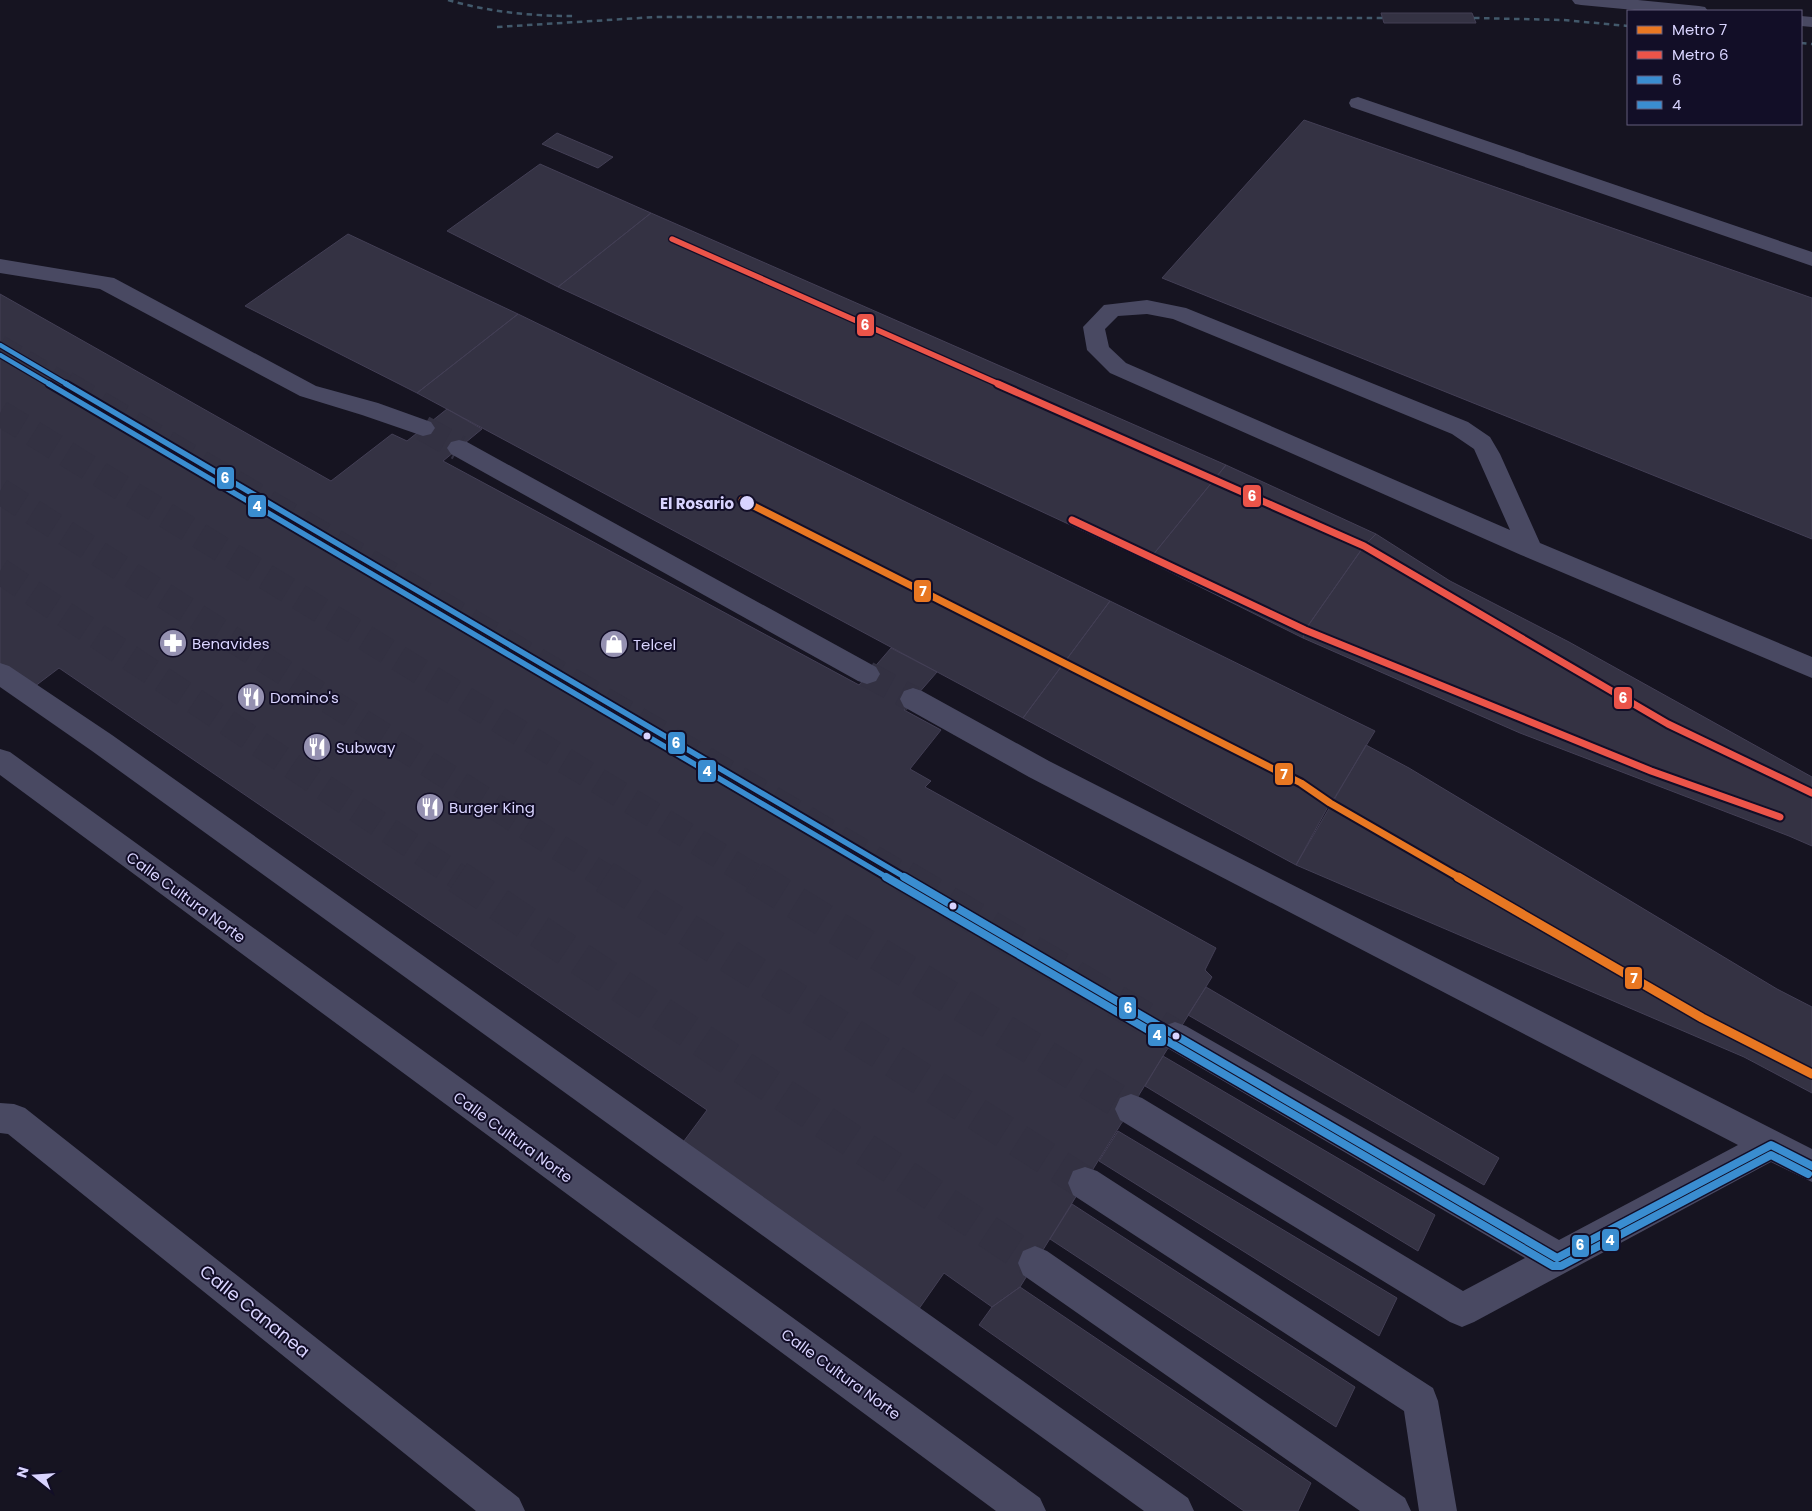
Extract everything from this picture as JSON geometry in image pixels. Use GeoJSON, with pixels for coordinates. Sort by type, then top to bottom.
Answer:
{"type":"FeatureCollection","features":[{"type":"Feature","properties":{"kind":"street"},"geometry":{"type":"LineString","coordinates":[[1581,0],[1688,10]]}},
{"type":"Feature","properties":{"kind":"street"},"geometry":{"type":"LineString","coordinates":[[1358,103],[1812,259]]}},
{"type":"Feature","properties":{"kind":"street"},"geometry":{"type":"LineString","coordinates":[[0,266],[106,283],[308,391],[370,409],[423,428]]}},
{"type":"Feature","properties":{"kind":"street"},"geometry":{"type":"LineString","coordinates":[[1530,549],[1492,460],[1482,443],[1460,428],[1178,312],[1147,307],[1112,310],[1094,327],[1098,350],[1118,368],[1530,549],[1812,668]]}},
{"type":"Feature","properties":{"kind":"street"},"geometry":{"type":"LineString","coordinates":[[459,448],[867,674]]}},
{"type":"Feature","properties":{"kind":"street"},"geometry":{"type":"LineString","coordinates":[[0,673],[110,749],[1174,1511]]}},
{"type":"Feature","properties":{"kind":"street"},"geometry":{"type":"LineString","coordinates":[[913,699],[1039,770],[1812,1166]]}},
{"type":"Feature","properties":{"kind":"street","name":"Calle Cultura Norte"},"geometry":{"type":"LineString","coordinates":[[0,760],[569,1178],[831,1366],[1027,1511]]}},
{"type":"Feature","properties":{"kind":"street"},"geometry":{"type":"LineString","coordinates":[[1175,1036],[1557,1258]]}},
{"type":"Feature","properties":{"kind":"street"},"geometry":{"type":"LineString","coordinates":[[1131,1109],[1462,1310],[1771,1144]]}},
{"type":"Feature","properties":{"kind":"street","name":"Calle Cananea"},"geometry":{"type":"LineString","coordinates":[[0,1118],[14,1119],[506,1511]]}},
{"type":"Feature","properties":{"kind":"street"},"geometry":{"type":"LineString","coordinates":[[1085,1183],[1420,1401],[1438,1511]]}},
{"type":"Feature","properties":{"kind":"street"},"geometry":{"type":"LineString","coordinates":[[1035,1263],[1392,1511]]}},
{"type":"Feature","properties":{"kind":"building"},"geometry":{"type":"Polygon","coordinates":[[[1381,13],[1472,13],[1476,23],[1384,23],[1381,13]]]}},
{"type":"Feature","properties":{"kind":"building"},"geometry":{"type":"Polygon","coordinates":[[[1304,120],[1812,298],[1812,539],[1162,278],[1304,120]]]}},
{"type":"Feature","properties":{"kind":"building"},"geometry":{"type":"Polygon","coordinates":[[[557,133],[613,157],[598,168],[542,144],[557,133]]]}},
{"type":"Feature","properties":{"kind":"building"},"geometry":{"type":"Polygon","coordinates":[[[540,164],[651,213],[558,287],[447,231],[540,164]]]}},
{"type":"Feature","properties":{"kind":"building"},"geometry":{"type":"Polygon","coordinates":[[[651,213],[1226,465],[1148,561],[558,287],[651,213]]]}},
{"type":"Feature","properties":{"kind":"building"},"geometry":{"type":"Polygon","coordinates":[[[348,234],[518,314],[417,393],[245,306],[348,234]]]}},
{"type":"Feature","properties":{"kind":"building"},"geometry":{"type":"Polygon","coordinates":[[[0,294],[331,481],[392,434],[407,441],[447,409],[482,429],[443,461],[859,685],[891,648],[937,672],[904,710],[941,730],[910,769],[931,781],[925,787],[1216,948],[1205,970],[1212,977],[1020,1287],[992,1307],[944,1273],[916,1313],[678,1149],[707,1110],[59,668],[26,693],[0,675],[0,294]]]}},
{"type":"Feature","properties":{"kind":"building","name":"El Rosario"},"geometry":{"type":"Polygon","coordinates":[[[518,314],[1110,601],[1023,718],[417,393],[518,314]]]}},
{"type":"Feature","properties":{"kind":"building"},"geometry":{"type":"Polygon","coordinates":[[[1226,465],[1376,534],[1364,546],[1305,630],[1303,638],[1148,561],[1226,465]]]}},
{"type":"Feature","properties":{"kind":"building"},"geometry":{"type":"Polygon","coordinates":[[[1376,534],[1450,581],[1569,642],[1812,777],[1812,846],[1520,733],[1303,638],[1305,630],[1364,546],[1376,534]]]}},
{"type":"Feature","properties":{"kind":"building"},"geometry":{"type":"Polygon","coordinates":[[[1110,601],[1375,731],[1330,803],[1296,865],[1023,718],[1110,601]]]}},
{"type":"Feature","properties":{"kind":"building"},"geometry":{"type":"Polygon","coordinates":[[[1366,745],[1409,768],[1777,989],[1812,1007],[1812,1093],[1744,1057],[1296,865],[1366,745]]]}},
{"type":"Feature","properties":{"kind":"building"},"geometry":{"type":"Polygon","coordinates":[[[1206,987],[1499,1158],[1484,1185],[1188,1015],[1206,987]]]}},
{"type":"Feature","properties":{"kind":"building"},"geometry":{"type":"Polygon","coordinates":[[[1163,1056],[1435,1215],[1418,1251],[1145,1086],[1163,1056]]]}},
{"type":"Feature","properties":{"kind":"building"},"geometry":{"type":"Polygon","coordinates":[[[1118,1131],[1397,1298],[1379,1336],[1099,1161],[1118,1131]]]}},
{"type":"Feature","properties":{"kind":"building"},"geometry":{"type":"Polygon","coordinates":[[[1072,1204],[1355,1387],[1336,1427],[1050,1239],[1072,1204]]]}},
{"type":"Feature","properties":{"kind":"building"},"geometry":{"type":"Polygon","coordinates":[[[1020,1287],[1311,1483],[1298,1511],[1244,1511],[979,1325],[992,1307],[1020,1287]]]}},
{"type":"Feature","properties":{"kind":"tunnel"},"geometry":{"type":"LineString","coordinates":[[0,345],[68,385]]}},
{"type":"Feature","properties":{"kind":"tunnel"},"geometry":{"type":"LineString","coordinates":[[66,384],[907,878]]}},
{"type":"Feature","properties":{"kind":"tunnel"},"geometry":{"type":"LineString","coordinates":[[0,413],[756,878]]}},
{"type":"Feature","properties":{"kind":"tunnel"},"geometry":{"type":"LineString","coordinates":[[423,428],[459,448]]}},
{"type":"Feature","properties":{"kind":"tunnel"},"geometry":{"type":"LineString","coordinates":[[0,491],[607,878]]}},
{"type":"Feature","properties":{"kind":"tunnel"},"geometry":{"type":"LineString","coordinates":[[0,571],[460,878]]}},
{"type":"Feature","properties":{"kind":"tunnel"},"geometry":{"type":"LineString","coordinates":[[867,674],[913,699]]}},
{"type":"Feature","properties":{"kind":"tunnel"},"geometry":{"type":"LineString","coordinates":[[458,877],[1035,1263]]}},
{"type":"Feature","properties":{"kind":"tunnel"},"geometry":{"type":"LineString","coordinates":[[605,877],[1085,1183]]}},
{"type":"Feature","properties":{"kind":"tunnel"},"geometry":{"type":"LineString","coordinates":[[754,877],[1131,1109]]}},
{"type":"Feature","properties":{"kind":"tunnel"},"geometry":{"type":"LineString","coordinates":[[905,877],[1175,1036]]}},
{"type":"Feature","properties":{"kind":"railway"},"geometry":{"type":"LineString","coordinates":[[448,0],[479,8],[510,12],[574,16]]}},
{"type":"Feature","properties":{"kind":"railway"},"geometry":{"type":"LineString","coordinates":[[497,27],[656,17],[1383,18]]}},
{"type":"Feature","properties":{"kind":"railway"},"geometry":{"type":"LineString","coordinates":[[1474,18],[1563,20],[1627,26]]}},
{"type":"Feature","properties":{"kind":"railway"},"geometry":{"type":"LineString","coordinates":[[1802,43],[1812,44]]}},
{"type":"Feature","properties":{"kind":"metro line","name":"6"},"geometry":{"type":"LineString","coordinates":[[672,239],[1364,546],[1668,724],[1812,793]]}},
{"type":"Feature","properties":{"kind":"metro line","name":"7"},"geometry":{"type":"LineString","coordinates":[[742,500],[1301,783],[1330,803],[1702,1018],[1812,1074]]}},
{"type":"Feature","properties":{"kind":"metro line","name":"6"},"geometry":{"type":"LineString","coordinates":[[1072,520],[1305,630],[1651,771],[1780,817]]}},
{"type":"Feature","properties":{"kind":"transit line","name":"6"},"geometry":{"type":"LineString","coordinates":[[0,345],[953,906],[1557,1258],[1771,1145],[1812,1166]]}},
{"type":"Feature","properties":{"kind":"transit line","name":"4"},"geometry":{"type":"LineString","coordinates":[[0,355],[949,914],[1553,1266],[1561,1266],[1771,1155],[1808,1174]]}},
{"type":"Feature","properties":{"kind":"place","name":"El Rosario"},"geometry":{"type":"Point","coordinates":[747,503]}},
{"type":"Feature","properties":{"kind":"place","name":"Benavides"},"geometry":{"type":"Point","coordinates":[173,643]}},
{"type":"Feature","properties":{"kind":"place","name":"Telcel"},"geometry":{"type":"Point","coordinates":[614,644]}},
{"type":"Feature","properties":{"kind":"place","name":"Domino's"},"geometry":{"type":"Point","coordinates":[251,697]}},
{"type":"Feature","properties":{"kind":"place","name":"Subway"},"geometry":{"type":"Point","coordinates":[317,747]}},
{"type":"Feature","properties":{"kind":"place","name":"Burger King"},"geometry":{"type":"Point","coordinates":[430,807]}}]}
